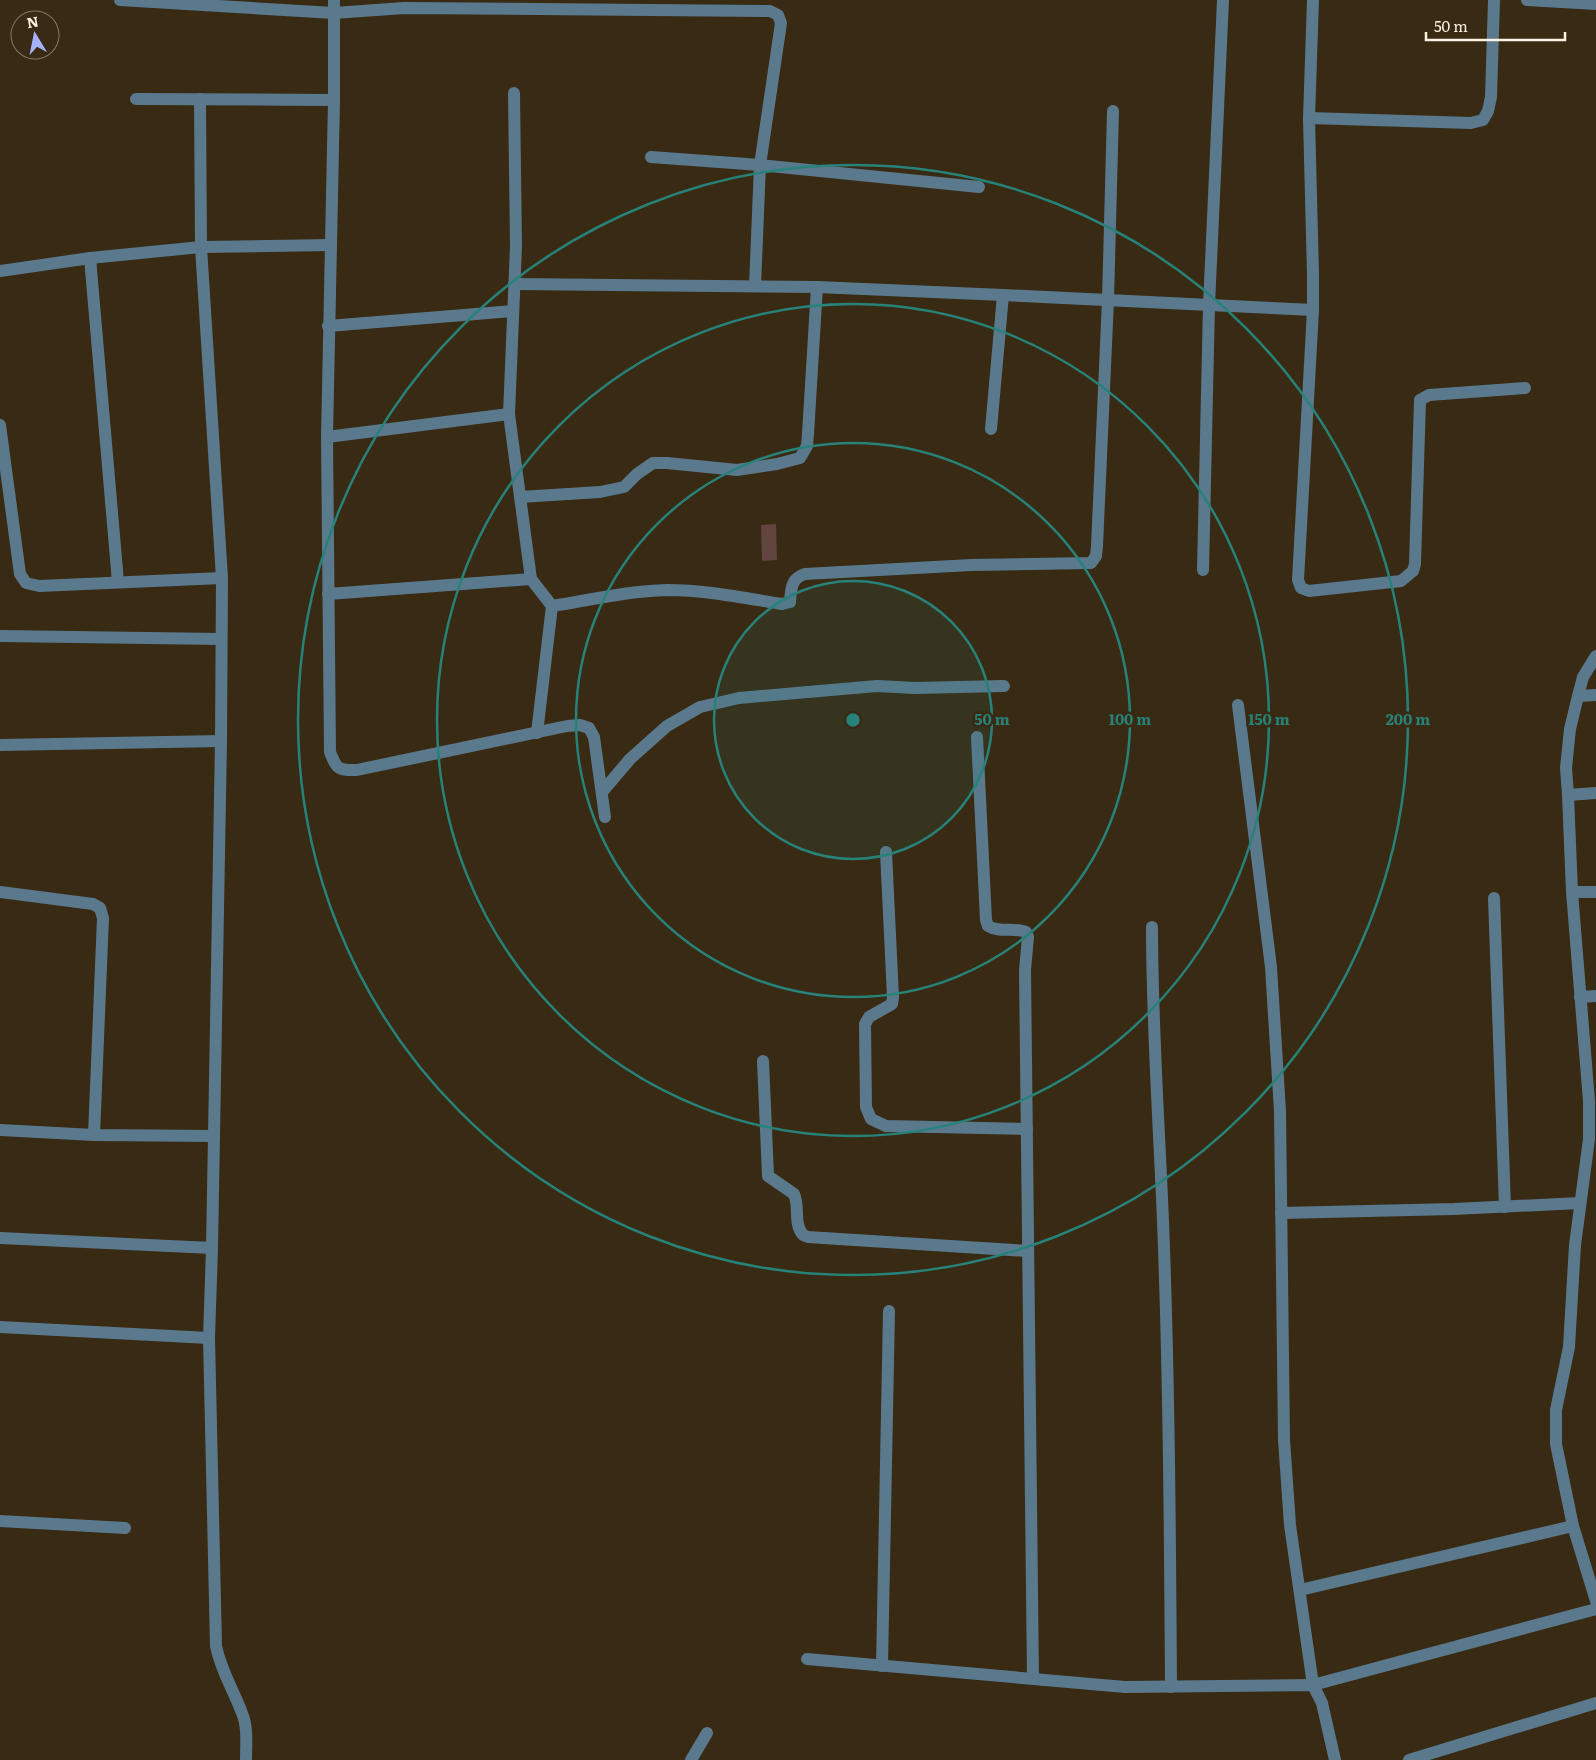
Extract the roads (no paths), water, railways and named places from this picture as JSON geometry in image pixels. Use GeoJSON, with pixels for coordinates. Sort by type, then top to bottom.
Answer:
{"type":"FeatureCollection","features":[{"type":"Feature","properties":{"kind":"street"},"geometry":{"type":"LineString","coordinates":[[120,0],[277,5],[334,13],[404,8],[573,5],[770,11],[778,15],[780,23],[760,165],[755,286]]}},
{"type":"Feature","properties":{"kind":"street"},"geometry":{"type":"LineString","coordinates":[[334,0],[334,100],[327,437],[330,752],[335,766],[340,770],[357,770],[537,732],[580,725],[589,728],[594,737],[605,817]]}},
{"type":"Feature","properties":{"kind":"street"},"geometry":{"type":"LineString","coordinates":[[1203,570],[1209,305],[1223,0]]}},
{"type":"Feature","properties":{"kind":"street"},"geometry":{"type":"LineString","coordinates":[[1313,0],[1309,118],[1313,310],[1298,580],[1301,588],[1309,591],[1401,581],[1413,571],[1415,564],[1420,400],[1429,395],[1525,388]]}},
{"type":"Feature","properties":{"kind":"street"},"geometry":{"type":"LineString","coordinates":[[1309,118],[1471,122],[1483,120],[1488,111],[1492,96],[1494,0]]}},
{"type":"Feature","properties":{"kind":"street"},"geometry":{"type":"LineString","coordinates":[[1527,0],[1596,4]]}},
{"type":"Feature","properties":{"kind":"street"},"geometry":{"type":"LineString","coordinates":[[514,94],[516,246],[509,414],[531,579],[552,606],[537,732]]}},
{"type":"Feature","properties":{"kind":"street"},"geometry":{"type":"LineString","coordinates":[[136,99],[334,100]]}},
{"type":"Feature","properties":{"kind":"street"},"geometry":{"type":"LineString","coordinates":[[200,99],[201,247],[222,578],[221,741],[209,1338],[216,1646],[219,1664],[243,1714],[246,1732],[246,1760]]}},
{"type":"Feature","properties":{"kind":"street"},"geometry":{"type":"LineString","coordinates":[[552,606],[629,593],[667,590],[713,593],[782,604],[790,602],[792,585],[795,580],[806,574],[971,565],[1091,563],[1096,556],[1098,546],[1108,300],[1113,111]]}},
{"type":"Feature","properties":{"kind":"street"},"geometry":{"type":"LineString","coordinates":[[651,157],[760,165],[979,187]]}},
{"type":"Feature","properties":{"kind":"street"},"geometry":{"type":"LineString","coordinates":[[0,272],[90,258],[201,247],[330,245]]}},
{"type":"Feature","properties":{"kind":"street"},"geometry":{"type":"LineString","coordinates":[[90,258],[118,582]]}},
{"type":"Feature","properties":{"kind":"street"},"geometry":{"type":"LineString","coordinates":[[514,284],[817,288],[1313,310]]}},
{"type":"Feature","properties":{"kind":"street"},"geometry":{"type":"LineString","coordinates":[[520,497],[600,492],[624,487],[637,474],[653,463],[737,470],[777,464],[800,458],[807,446],[817,288]]}},
{"type":"Feature","properties":{"kind":"street"},"geometry":{"type":"LineString","coordinates":[[991,430],[1003,295]]}},
{"type":"Feature","properties":{"kind":"street"},"geometry":{"type":"LineString","coordinates":[[328,326],[513,310]]}},
{"type":"Feature","properties":{"kind":"street"},"geometry":{"type":"LineString","coordinates":[[327,437],[509,414]]}},
{"type":"Feature","properties":{"kind":"street"},"geometry":{"type":"LineString","coordinates":[[0,425],[20,574],[26,583],[38,586],[222,578]]}},
{"type":"Feature","properties":{"kind":"street"},"geometry":{"type":"LineString","coordinates":[[328,594],[531,579]]}},
{"type":"Feature","properties":{"kind":"street"},"geometry":{"type":"LineString","coordinates":[[0,636],[222,639]]}},
{"type":"Feature","properties":{"kind":"street"},"geometry":{"type":"LineString","coordinates":[[1596,656],[1583,677],[1570,729],[1566,768],[1572,892],[1580,997],[1592,1101],[1575,1245],[1570,1347],[1556,1410],[1556,1444],[1572,1526],[1596,1600]]}},
{"type":"Feature","properties":{"kind":"street"},"geometry":{"type":"LineString","coordinates":[[602,792],[630,759],[667,726],[700,707],[739,698],[877,686],[915,688],[1004,686]]}},
{"type":"Feature","properties":{"kind":"street"},"geometry":{"type":"LineString","coordinates":[[1578,696],[1596,695]]}},
{"type":"Feature","properties":{"kind":"street"},"geometry":{"type":"LineString","coordinates":[[1238,705],[1271,967],[1280,1111],[1284,1440],[1290,1525],[1313,1685],[1322,1703],[1335,1760]]}},
{"type":"Feature","properties":{"kind":"street"},"geometry":{"type":"LineString","coordinates":[[977,737],[986,920],[988,926],[993,929],[1020,930],[1026,932],[1028,937],[1026,970],[1032,1679]]}},
{"type":"Feature","properties":{"kind":"street"},"geometry":{"type":"LineString","coordinates":[[0,745],[221,741]]}},
{"type":"Feature","properties":{"kind":"street"},"geometry":{"type":"LineString","coordinates":[[1568,795],[1596,793]]}},
{"type":"Feature","properties":{"kind":"street"},"geometry":{"type":"LineString","coordinates":[[886,852],[893,997],[892,1004],[869,1017],[866,1024],[866,1107],[871,1119],[886,1126],[1027,1128]]}},
{"type":"Feature","properties":{"kind":"street"},"geometry":{"type":"LineString","coordinates":[[0,892],[93,904],[100,908],[103,918],[94,1135]]}},
{"type":"Feature","properties":{"kind":"street"},"geometry":{"type":"LineString","coordinates":[[1572,892],[1596,892]]}},
{"type":"Feature","properties":{"kind":"street"},"geometry":{"type":"LineString","coordinates":[[1494,898],[1505,1207]]}},
{"type":"Feature","properties":{"kind":"street"},"geometry":{"type":"LineString","coordinates":[[1152,928],[1152,988],[1163,1220],[1169,1412],[1171,1687]]}},
{"type":"Feature","properties":{"kind":"street"},"geometry":{"type":"LineString","coordinates":[[1580,997],[1596,996]]}},
{"type":"Feature","properties":{"kind":"street"},"geometry":{"type":"LineString","coordinates":[[763,1061],[768,1176],[794,1194],[798,1226],[803,1235],[808,1237],[1028,1251]]}},
{"type":"Feature","properties":{"kind":"street"},"geometry":{"type":"LineString","coordinates":[[0,1130],[94,1135],[214,1136]]}},
{"type":"Feature","properties":{"kind":"street"},"geometry":{"type":"LineString","coordinates":[[1281,1213],[1580,1203]]}},
{"type":"Feature","properties":{"kind":"street"},"geometry":{"type":"LineString","coordinates":[[0,1238],[212,1248]]}},
{"type":"Feature","properties":{"kind":"street"},"geometry":{"type":"LineString","coordinates":[[882,1666],[890,1311]]}},
{"type":"Feature","properties":{"kind":"street"},"geometry":{"type":"LineString","coordinates":[[0,1327],[209,1338]]}},
{"type":"Feature","properties":{"kind":"street"},"geometry":{"type":"LineString","coordinates":[[0,1521],[125,1528]]}},
{"type":"Feature","properties":{"kind":"street"},"geometry":{"type":"LineString","coordinates":[[1300,1590],[1572,1526]]}},
{"type":"Feature","properties":{"kind":"street"},"geometry":{"type":"LineString","coordinates":[[807,1659],[1125,1687],[1313,1685],[1596,1609]]}},
{"type":"Feature","properties":{"kind":"street"},"geometry":{"type":"LineString","coordinates":[[1409,1760],[1596,1703]]}},
{"type":"Feature","properties":{"kind":"street"},"geometry":{"type":"LineString","coordinates":[[691,1760],[707,1733]]}}]}
